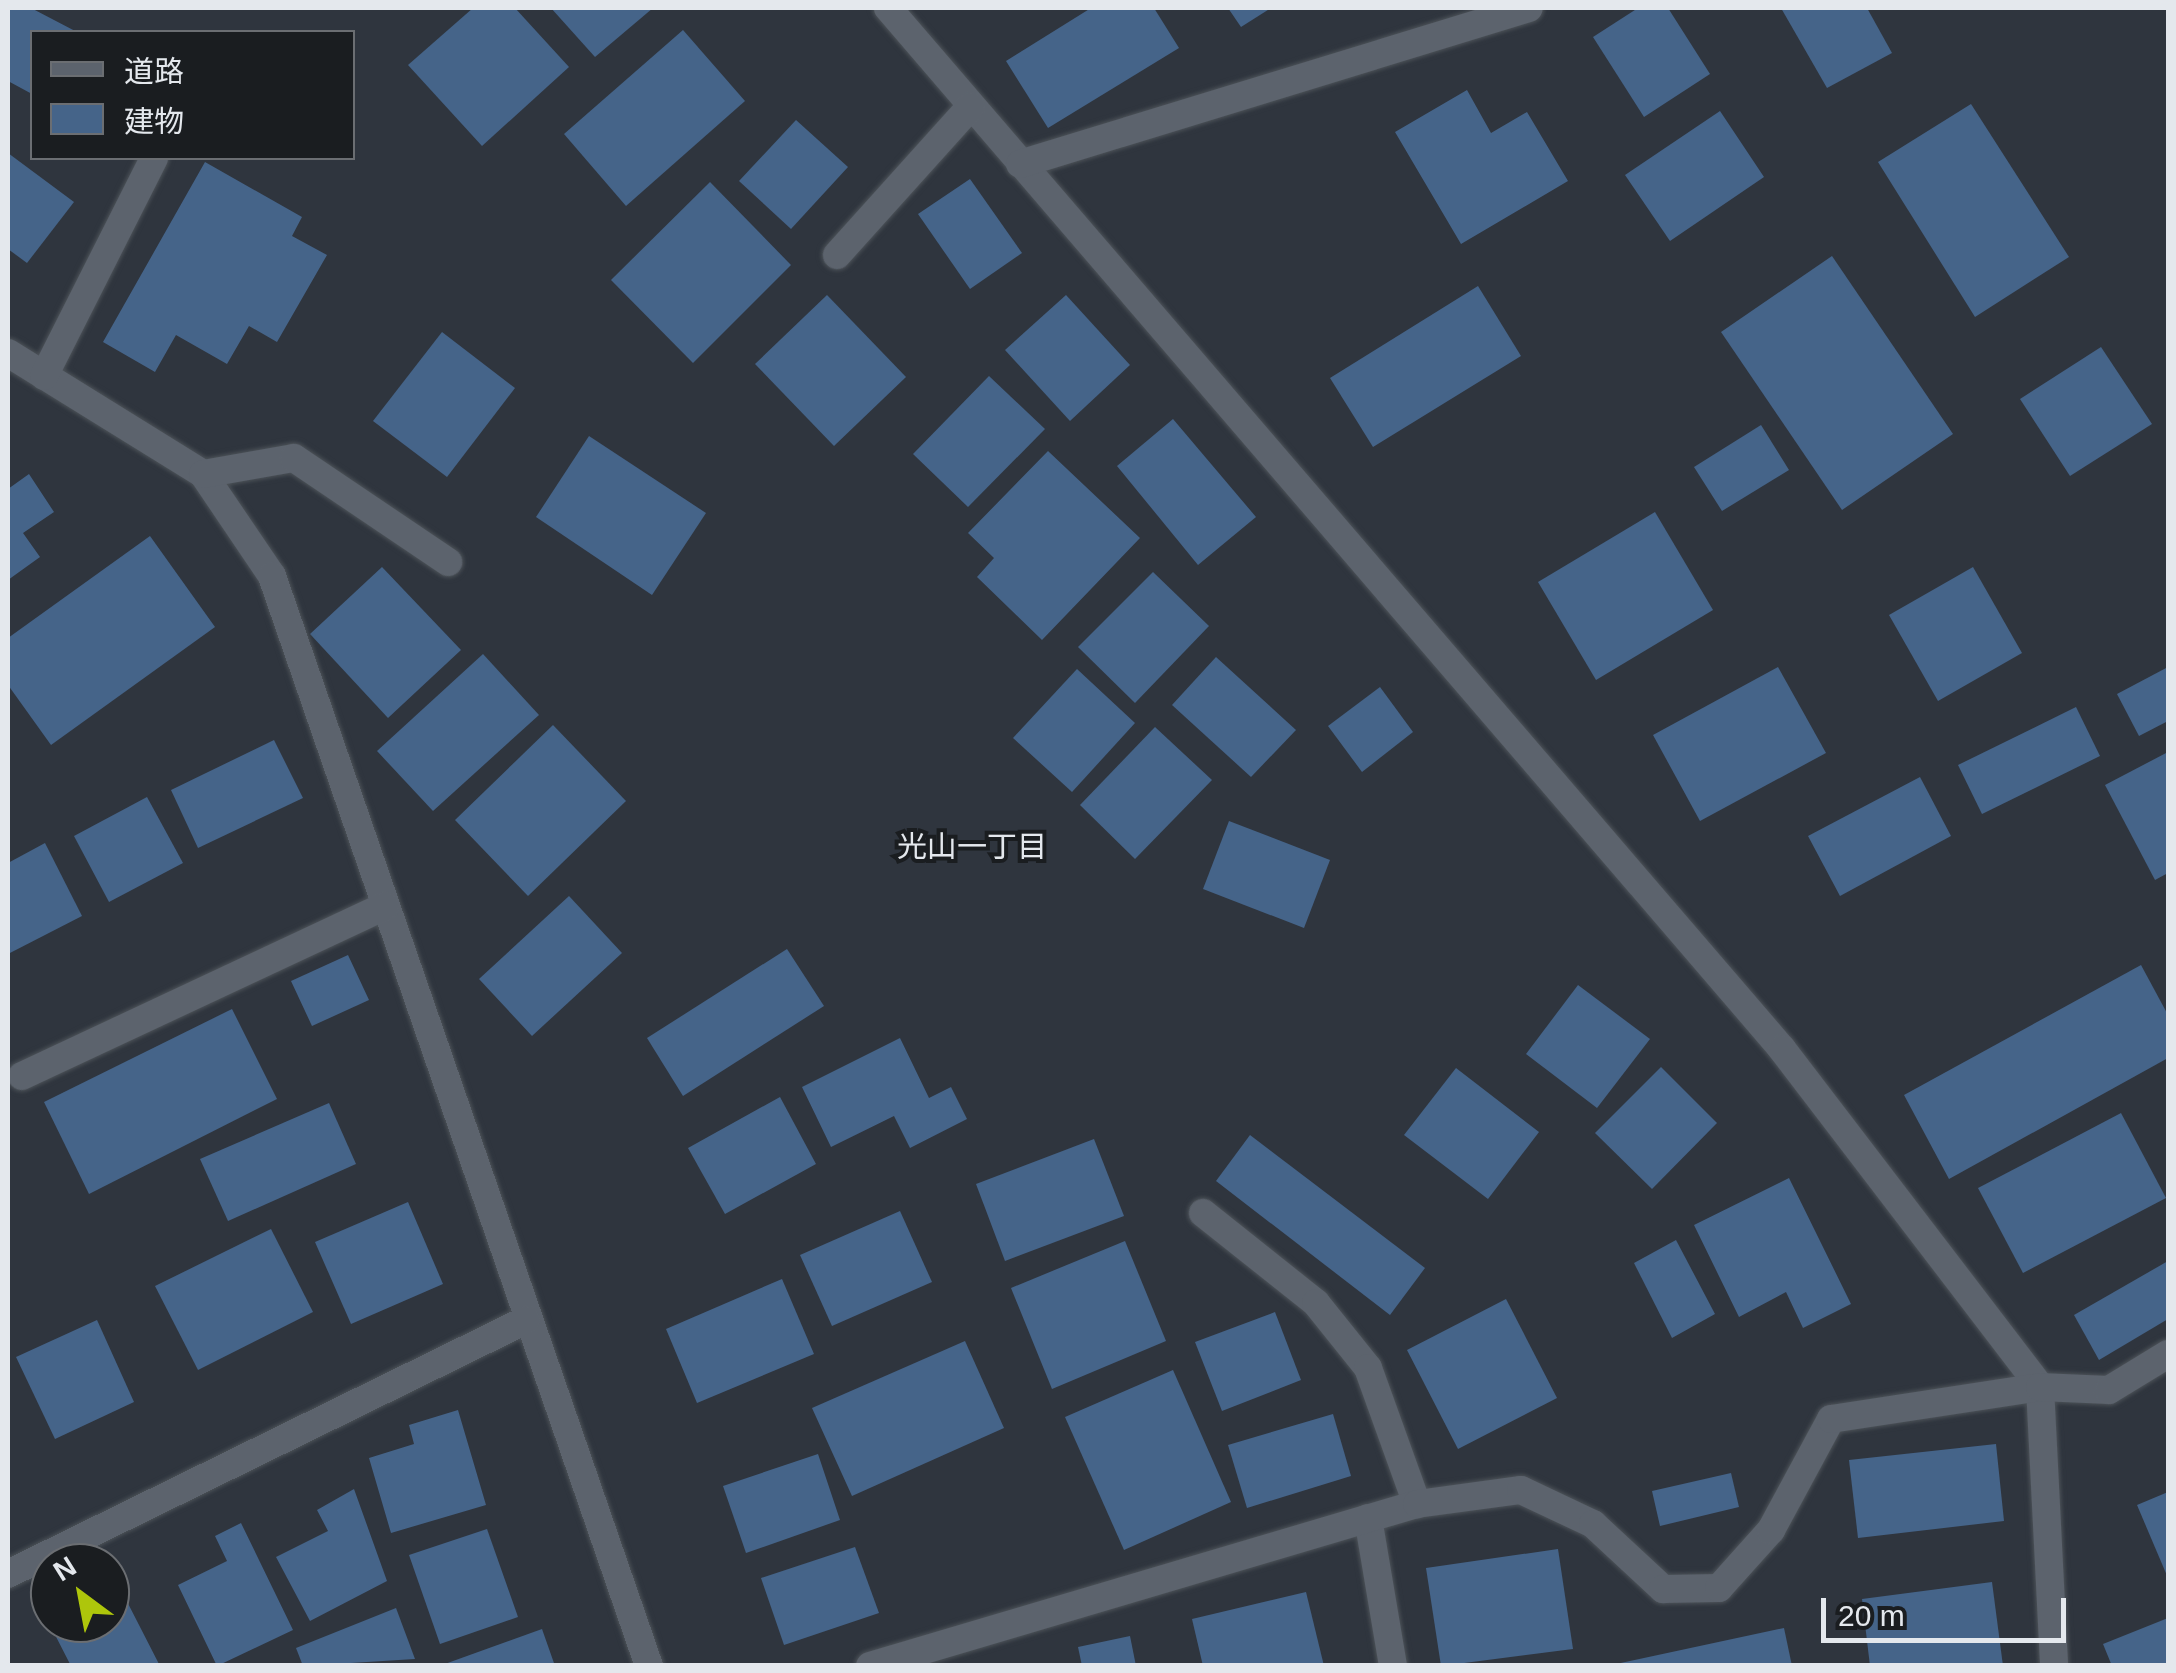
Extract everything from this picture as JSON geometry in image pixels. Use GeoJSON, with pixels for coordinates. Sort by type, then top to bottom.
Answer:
{"type":"FeatureCollection","features":[{"type":"Feature","properties":{"kind":"street"},"geometry":{"type":"LineString","coordinates":[[888,8],[1782,1049],[2040,1387],[2054,1666]]}},
{"type":"Feature","properties":{"kind":"street"},"geometry":{"type":"LineString","coordinates":[[1020,164],[1529,8]]}},
{"type":"Feature","properties":{"kind":"street"},"geometry":{"type":"LineString","coordinates":[[838,255],[971,106]]}},
{"type":"Feature","properties":{"kind":"street"},"geometry":{"type":"LineString","coordinates":[[44,376],[153,160]]}},
{"type":"Feature","properties":{"kind":"street"},"geometry":{"type":"LineString","coordinates":[[8,353],[203,474],[272,576],[526,1320],[649,1666]]}},
{"type":"Feature","properties":{"kind":"street"},"geometry":{"type":"LineString","coordinates":[[203,474],[294,458],[448,562]]}},
{"type":"Feature","properties":{"kind":"street"},"geometry":{"type":"LineString","coordinates":[[22,1076],[386,906]]}},
{"type":"Feature","properties":{"kind":"street"},"geometry":{"type":"LineString","coordinates":[[1203,1212],[1316,1303],[1368,1368],[1416,1504]]}},
{"type":"Feature","properties":{"kind":"street"},"geometry":{"type":"LineString","coordinates":[[8,1574],[526,1320]]}},
{"type":"Feature","properties":{"kind":"street"},"geometry":{"type":"LineString","coordinates":[[870,1666],[1416,1504],[1521,1490],[1594,1524],[1663,1589],[1719,1588],[1771,1530],[1831,1419],[2040,1387],[2109,1390],[2168,1354]]}},
{"type":"Feature","properties":{"kind":"street"},"geometry":{"type":"LineString","coordinates":[[1368,1518],[1393,1666]]}},
{"type":"Feature","properties":{"kind":"building"},"geometry":{"type":"Polygon","coordinates":[[[8,8],[31,8],[73,30],[30,30],[30,93],[8,81],[8,8]]]}},
{"type":"Feature","properties":{"kind":"building"},"geometry":{"type":"Polygon","coordinates":[[[473,8],[515,8],[569,67],[482,146],[408,65],[473,8]]]}},
{"type":"Feature","properties":{"kind":"building"},"geometry":{"type":"Polygon","coordinates":[[[551,8],[653,8],[595,57],[551,8]]]}},
{"type":"Feature","properties":{"kind":"building"},"geometry":{"type":"Polygon","coordinates":[[[1091,8],[1154,8],[1179,48],[1048,128],[1006,61],[1091,8]]]}},
{"type":"Feature","properties":{"kind":"building"},"geometry":{"type":"Polygon","coordinates":[[[1228,8],[1271,8],[1241,27],[1228,8]]]}},
{"type":"Feature","properties":{"kind":"building"},"geometry":{"type":"Polygon","coordinates":[[[1638,8],[1668,8],[1710,74],[1644,117],[1593,37],[1638,8]]]}},
{"type":"Feature","properties":{"kind":"building"},"geometry":{"type":"Polygon","coordinates":[[[1781,8],[1867,8],[1892,53],[1827,88],[1781,8]]]}},
{"type":"Feature","properties":{"kind":"building"},"geometry":{"type":"Polygon","coordinates":[[[683,30],[745,101],[626,206],[564,134],[683,30]]]}},
{"type":"Feature","properties":{"kind":"building"},"geometry":{"type":"Polygon","coordinates":[[[1467,90],[1491,133],[1527,112],[1568,181],[1461,244],[1395,132],[1467,90]]]}},
{"type":"Feature","properties":{"kind":"building"},"geometry":{"type":"Polygon","coordinates":[[[1971,104],[2069,257],[1975,317],[1878,162],[1971,104]]]}},
{"type":"Feature","properties":{"kind":"building"},"geometry":{"type":"Polygon","coordinates":[[[1720,111],[1764,177],[1670,241],[1625,175],[1720,111]]]}},
{"type":"Feature","properties":{"kind":"building"},"geometry":{"type":"Polygon","coordinates":[[[796,120],[848,167],[791,229],[739,181],[796,120]]]}},
{"type":"Feature","properties":{"kind":"building"},"geometry":{"type":"Polygon","coordinates":[[[8,153],[74,202],[27,263],[8,249],[8,153]]]}},
{"type":"Feature","properties":{"kind":"building"},"geometry":{"type":"Polygon","coordinates":[[[205,162],[302,217],[292,236],[327,255],[277,342],[249,326],[227,364],[176,335],[155,372],[103,342],[205,162]]]}},
{"type":"Feature","properties":{"kind":"building"},"geometry":{"type":"Polygon","coordinates":[[[970,179],[1022,253],[970,289],[918,214],[970,179]]]}},
{"type":"Feature","properties":{"kind":"building"},"geometry":{"type":"Polygon","coordinates":[[[710,182],[791,265],[693,363],[611,280],[710,182]]]}},
{"type":"Feature","properties":{"kind":"building"},"geometry":{"type":"Polygon","coordinates":[[[1832,256],[1953,434],[1842,510],[1721,332],[1832,256]]]}},
{"type":"Feature","properties":{"kind":"building"},"geometry":{"type":"Polygon","coordinates":[[[1478,286],[1521,356],[1373,447],[1330,378],[1478,286]]]}},
{"type":"Feature","properties":{"kind":"building"},"geometry":{"type":"Polygon","coordinates":[[[827,295],[906,377],[834,446],[755,364],[827,295]]]}},
{"type":"Feature","properties":{"kind":"building"},"geometry":{"type":"Polygon","coordinates":[[[1066,295],[1130,365],[1070,421],[1005,350],[1066,295]]]}},
{"type":"Feature","properties":{"kind":"building"},"geometry":{"type":"Polygon","coordinates":[[[442,332],[515,388],[447,477],[373,421],[442,332]]]}},
{"type":"Feature","properties":{"kind":"building"},"geometry":{"type":"Polygon","coordinates":[[[2101,347],[2152,424],[2070,476],[2020,399],[2101,347]]]}},
{"type":"Feature","properties":{"kind":"building"},"geometry":{"type":"Polygon","coordinates":[[[989,376],[1045,429],[968,507],[913,454],[989,376]]]}},
{"type":"Feature","properties":{"kind":"building"},"geometry":{"type":"Polygon","coordinates":[[[1173,419],[1256,517],[1198,565],[1117,466],[1173,419]]]}},
{"type":"Feature","properties":{"kind":"building"},"geometry":{"type":"Polygon","coordinates":[[[1761,425],[1789,470],[1722,511],[1694,467],[1761,425]]]}},
{"type":"Feature","properties":{"kind":"building"},"geometry":{"type":"Polygon","coordinates":[[[589,436],[706,513],[652,595],[536,517],[589,436]]]}},
{"type":"Feature","properties":{"kind":"building"},"geometry":{"type":"Polygon","coordinates":[[[1048,451],[1140,538],[1042,640],[977,577],[994,558],[968,533],[1048,451]]]}},
{"type":"Feature","properties":{"kind":"building"},"geometry":{"type":"Polygon","coordinates":[[[29,474],[54,512],[23,533],[40,557],[8,580],[8,489],[29,474]]]}},
{"type":"Feature","properties":{"kind":"building"},"geometry":{"type":"Polygon","coordinates":[[[1655,512],[1713,610],[1596,680],[1538,582],[1655,512]]]}},
{"type":"Feature","properties":{"kind":"building"},"geometry":{"type":"Polygon","coordinates":[[[150,536],[215,627],[51,745],[8,685],[8,638],[150,536]]]}},
{"type":"Feature","properties":{"kind":"building"},"geometry":{"type":"Polygon","coordinates":[[[382,567],[461,650],[388,718],[310,634],[382,567]]]}},
{"type":"Feature","properties":{"kind":"building"},"geometry":{"type":"Polygon","coordinates":[[[1973,567],[2022,653],[1938,701],[1889,615],[1973,567]]]}},
{"type":"Feature","properties":{"kind":"building"},"geometry":{"type":"Polygon","coordinates":[[[1153,572],[1209,626],[1135,703],[1078,647],[1153,572]]]}},
{"type":"Feature","properties":{"kind":"building"},"geometry":{"type":"Polygon","coordinates":[[[483,654],[539,715],[433,811],[377,751],[483,654]]]}},
{"type":"Feature","properties":{"kind":"building"},"geometry":{"type":"Polygon","coordinates":[[[1216,657],[1296,730],[1251,777],[1172,705],[1216,657]]]}},
{"type":"Feature","properties":{"kind":"building"},"geometry":{"type":"Polygon","coordinates":[[[1778,667],[1826,753],[1700,821],[1653,735],[1778,667]]]}},
{"type":"Feature","properties":{"kind":"building"},"geometry":{"type":"Polygon","coordinates":[[[2168,667],[2168,721],[2139,736],[2117,694],[2168,667]]]}},
{"type":"Feature","properties":{"kind":"building"},"geometry":{"type":"Polygon","coordinates":[[[1077,669],[1135,723],[1072,792],[1013,738],[1077,669]]]}},
{"type":"Feature","properties":{"kind":"building"},"geometry":{"type":"Polygon","coordinates":[[[1380,687],[1413,732],[1362,772],[1328,726],[1380,687]]]}},
{"type":"Feature","properties":{"kind":"building"},"geometry":{"type":"Polygon","coordinates":[[[2076,707],[2100,756],[1982,814],[1958,765],[2076,707]]]}},
{"type":"Feature","properties":{"kind":"building"},"geometry":{"type":"Polygon","coordinates":[[[553,725],[626,801],[528,896],[455,820],[553,725]]]}},
{"type":"Feature","properties":{"kind":"building"},"geometry":{"type":"Polygon","coordinates":[[[1155,727],[1212,780],[1135,859],[1080,805],[1155,727]]]}},
{"type":"Feature","properties":{"kind":"building"},"geometry":{"type":"Polygon","coordinates":[[[274,740],[303,798],[198,848],[171,790],[274,740]]]}},
{"type":"Feature","properties":{"kind":"building"},"geometry":{"type":"Polygon","coordinates":[[[2168,752],[2168,873],[2155,880],[2105,785],[2168,752]]]}},
{"type":"Feature","properties":{"kind":"building"},"geometry":{"type":"Polygon","coordinates":[[[1920,777],[1951,836],[1840,896],[1808,836],[1920,777]]]}},
{"type":"Feature","properties":{"kind":"building"},"geometry":{"type":"Polygon","coordinates":[[[147,797],[183,863],[109,902],[74,836],[147,797]]]}},
{"type":"Feature","properties":{"kind":"building"},"geometry":{"type":"Polygon","coordinates":[[[1229,821],[1330,860],[1304,928],[1203,889],[1229,821]]]}},
{"type":"Feature","properties":{"kind":"building"},"geometry":{"type":"Polygon","coordinates":[[[45,843],[82,916],[8,954],[8,863],[45,843]]]}},
{"type":"Feature","properties":{"kind":"building"},"geometry":{"type":"Polygon","coordinates":[[[569,896],[622,953],[532,1036],[479,979],[569,896]]]}},
{"type":"Feature","properties":{"kind":"building"},"geometry":{"type":"Polygon","coordinates":[[[787,949],[824,1006],[683,1096],[647,1038],[787,949]]]}},
{"type":"Feature","properties":{"kind":"building"},"geometry":{"type":"Polygon","coordinates":[[[348,955],[369,1000],[312,1026],[291,981],[348,955]]]}},
{"type":"Feature","properties":{"kind":"building"},"geometry":{"type":"Polygon","coordinates":[[[2141,965],[2168,1015],[2168,1058],[1949,1179],[1904,1095],[2141,965]]]}},
{"type":"Feature","properties":{"kind":"building"},"geometry":{"type":"Polygon","coordinates":[[[1578,985],[1650,1039],[1597,1108],[1526,1054],[1578,985]]]}},
{"type":"Feature","properties":{"kind":"building"},"geometry":{"type":"Polygon","coordinates":[[[232,1009],[277,1099],[89,1194],[44,1102],[232,1009]]]}},
{"type":"Feature","properties":{"kind":"building"},"geometry":{"type":"Polygon","coordinates":[[[900,1038],[929,1098],[951,1087],[967,1119],[910,1148],[894,1116],[831,1147],[802,1087],[900,1038]]]}},
{"type":"Feature","properties":{"kind":"building"},"geometry":{"type":"Polygon","coordinates":[[[1661,1067],[1717,1123],[1652,1189],[1595,1133],[1661,1067]]]}},
{"type":"Feature","properties":{"kind":"building"},"geometry":{"type":"Polygon","coordinates":[[[1456,1068],[1539,1132],[1488,1199],[1404,1135],[1456,1068]]]}},
{"type":"Feature","properties":{"kind":"building"},"geometry":{"type":"Polygon","coordinates":[[[780,1097],[816,1164],[725,1214],[688,1148],[780,1097]]]}},
{"type":"Feature","properties":{"kind":"building"},"geometry":{"type":"Polygon","coordinates":[[[329,1103],[356,1164],[228,1221],[200,1159],[329,1103]]]}},
{"type":"Feature","properties":{"kind":"building"},"geometry":{"type":"Polygon","coordinates":[[[2121,1113],[2166,1198],[2023,1273],[1978,1188],[2121,1113]]]}},
{"type":"Feature","properties":{"kind":"building"},"geometry":{"type":"Polygon","coordinates":[[[1250,1135],[1425,1268],[1390,1315],[1216,1181],[1250,1135]]]}},
{"type":"Feature","properties":{"kind":"building"},"geometry":{"type":"Polygon","coordinates":[[[1094,1139],[1124,1216],[1005,1261],[976,1184],[1094,1139]]]}},
{"type":"Feature","properties":{"kind":"building"},"geometry":{"type":"Polygon","coordinates":[[[1789,1178],[1851,1304],[1803,1328],[1786,1292],[1739,1317],[1694,1225],[1789,1178]]]}},
{"type":"Feature","properties":{"kind":"building"},"geometry":{"type":"Polygon","coordinates":[[[408,1202],[443,1284],[351,1324],[315,1242],[408,1202]]]}},
{"type":"Feature","properties":{"kind":"building"},"geometry":{"type":"Polygon","coordinates":[[[900,1211],[932,1282],[832,1326],[800,1255],[900,1211]]]}},
{"type":"Feature","properties":{"kind":"building"},"geometry":{"type":"Polygon","coordinates":[[[271,1229],[313,1312],[198,1370],[155,1286],[271,1229]]]}},
{"type":"Feature","properties":{"kind":"building"},"geometry":{"type":"Polygon","coordinates":[[[1676,1240],[1715,1314],[1672,1338],[1634,1263],[1676,1240]]]}},
{"type":"Feature","properties":{"kind":"building"},"geometry":{"type":"Polygon","coordinates":[[[1125,1241],[1166,1341],[1052,1389],[1011,1288],[1125,1241]]]}},
{"type":"Feature","properties":{"kind":"building"},"geometry":{"type":"Polygon","coordinates":[[[2168,1261],[2168,1319],[2099,1360],[2074,1315],[2168,1261]]]}},
{"type":"Feature","properties":{"kind":"building"},"geometry":{"type":"Polygon","coordinates":[[[782,1279],[814,1354],[697,1403],[666,1329],[782,1279]]]}},
{"type":"Feature","properties":{"kind":"building"},"geometry":{"type":"Polygon","coordinates":[[[1506,1299],[1557,1398],[1458,1449],[1407,1350],[1506,1299]]]}},
{"type":"Feature","properties":{"kind":"building"},"geometry":{"type":"Polygon","coordinates":[[[1275,1312],[1301,1380],[1222,1411],[1195,1342],[1275,1312]]]}},
{"type":"Feature","properties":{"kind":"building"},"geometry":{"type":"Polygon","coordinates":[[[97,1320],[134,1402],[55,1439],[16,1357],[97,1320]]]}},
{"type":"Feature","properties":{"kind":"building"},"geometry":{"type":"Polygon","coordinates":[[[965,1341],[1004,1428],[852,1496],[812,1408],[965,1341]]]}},
{"type":"Feature","properties":{"kind":"building"},"geometry":{"type":"Polygon","coordinates":[[[1173,1370],[1231,1502],[1124,1550],[1065,1417],[1173,1370]]]}},
{"type":"Feature","properties":{"kind":"building"},"geometry":{"type":"Polygon","coordinates":[[[458,1410],[486,1505],[391,1533],[369,1458],[414,1444],[409,1425],[458,1410]]]}},
{"type":"Feature","properties":{"kind":"building"},"geometry":{"type":"Polygon","coordinates":[[[1333,1414],[1351,1476],[1247,1508],[1228,1445],[1333,1414]]]}},
{"type":"Feature","properties":{"kind":"building"},"geometry":{"type":"Polygon","coordinates":[[[1996,1444],[2004,1521],[1858,1538],[1849,1460],[1996,1444]]]}},
{"type":"Feature","properties":{"kind":"building"},"geometry":{"type":"Polygon","coordinates":[[[818,1454],[840,1520],[746,1553],[723,1486],[818,1454]]]}},
{"type":"Feature","properties":{"kind":"building"},"geometry":{"type":"Polygon","coordinates":[[[1731,1473],[1739,1507],[1660,1526],[1652,1491],[1731,1473]]]}},
{"type":"Feature","properties":{"kind":"building"},"geometry":{"type":"Polygon","coordinates":[[[354,1489],[387,1581],[310,1621],[276,1557],[328,1531],[317,1510],[354,1489]]]}},
{"type":"Feature","properties":{"kind":"building"},"geometry":{"type":"Polygon","coordinates":[[[2168,1492],[2168,1578],[2137,1505],[2168,1492]]]}},
{"type":"Feature","properties":{"kind":"building"},"geometry":{"type":"Polygon","coordinates":[[[241,1523],[293,1630],[217,1666],[178,1585],[227,1561],[215,1536],[241,1523]]]}},
{"type":"Feature","properties":{"kind":"building"},"geometry":{"type":"Polygon","coordinates":[[[487,1529],[518,1617],[440,1644],[409,1555],[487,1529]]]}},
{"type":"Feature","properties":{"kind":"building"},"geometry":{"type":"Polygon","coordinates":[[[855,1547],[879,1613],[784,1645],[761,1578],[855,1547]]]}},
{"type":"Feature","properties":{"kind":"building"},"geometry":{"type":"Polygon","coordinates":[[[1558,1549],[1573,1649],[1441,1666],[1426,1568],[1558,1549]]]}},
{"type":"Feature","properties":{"kind":"building"},"geometry":{"type":"Polygon","coordinates":[[[1992,1582],[2003,1666],[1870,1666],[1862,1599],[1992,1582]]]}},
{"type":"Feature","properties":{"kind":"building"},"geometry":{"type":"Polygon","coordinates":[[[1306,1592],[1324,1666],[1203,1666],[1192,1619],[1306,1592]]]}},
{"type":"Feature","properties":{"kind":"building"},"geometry":{"type":"Polygon","coordinates":[[[130,1607],[160,1666],[71,1666],[59,1643],[130,1643],[130,1607]]]}},
{"type":"Feature","properties":{"kind":"building"},"geometry":{"type":"Polygon","coordinates":[[[396,1608],[415,1659],[303,1666],[296,1648],[396,1608]]]}},
{"type":"Feature","properties":{"kind":"building"},"geometry":{"type":"Polygon","coordinates":[[[2168,1618],[2168,1666],[2112,1666],[2103,1644],[2168,1618]]]}},
{"type":"Feature","properties":{"kind":"building"},"geometry":{"type":"Polygon","coordinates":[[[1784,1628],[1792,1666],[1616,1666],[1616,1664],[1784,1628]]]}},
{"type":"Feature","properties":{"kind":"building"},"geometry":{"type":"Polygon","coordinates":[[[542,1629],[555,1666],[442,1665],[542,1629]]]}},
{"type":"Feature","properties":{"kind":"building"},"geometry":{"type":"Polygon","coordinates":[[[1130,1636],[1136,1666],[1082,1666],[1078,1647],[1130,1636]]]}},
{"type":"Feature","properties":{"kind":"district","name":"光山一丁目"},"geometry":{"type":"Point","coordinates":[972,847]}}]}
